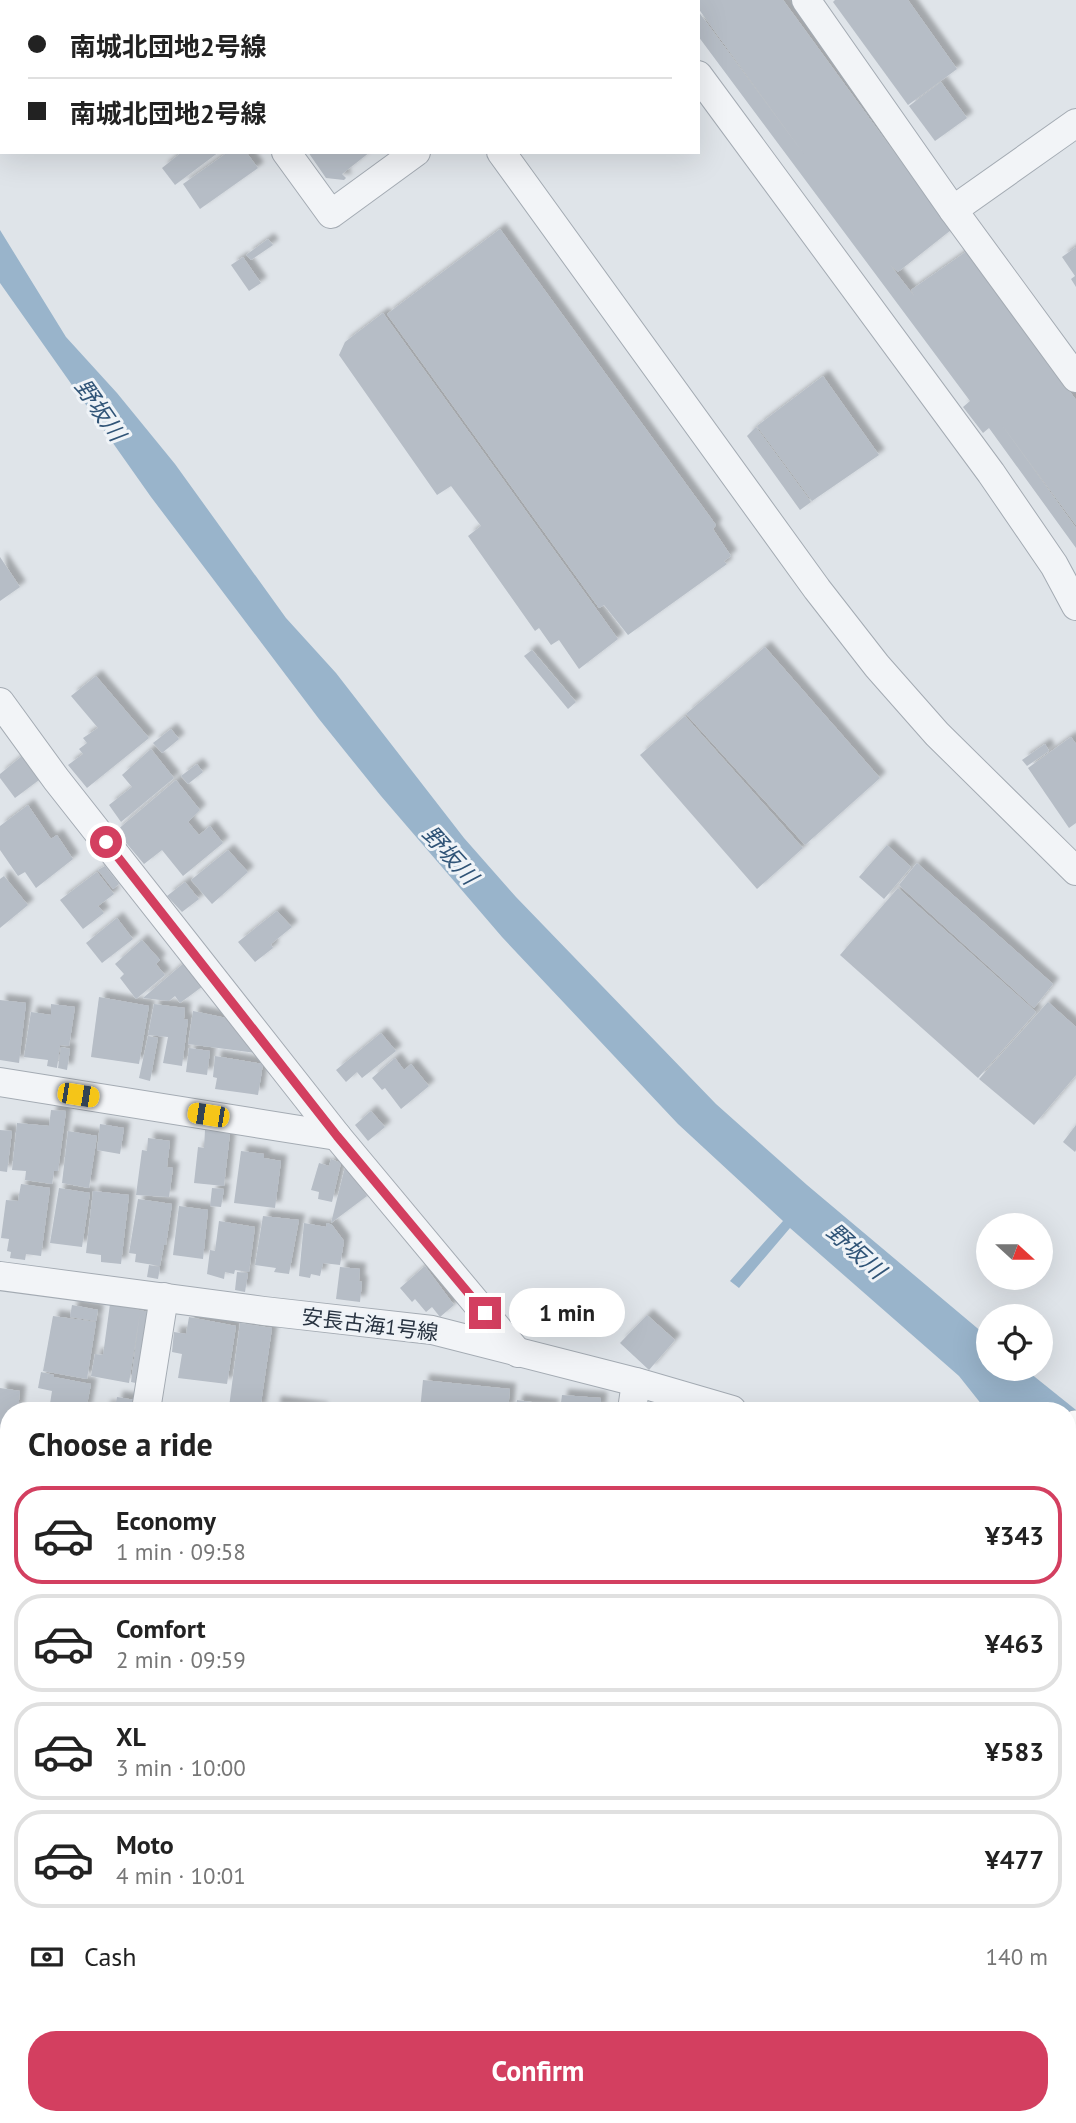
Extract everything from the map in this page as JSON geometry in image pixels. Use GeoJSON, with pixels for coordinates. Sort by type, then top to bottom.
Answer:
{"type":"FeatureCollection","features":[{"type":"Feature","properties":{"kind":"street"},"geometry":{"type":"LineString","coordinates":[[806,0],[953,210],[1076,378]]}},
{"type":"Feature","properties":{"kind":"street"},"geometry":{"type":"LineString","coordinates":[[700,78],[1005,493],[1054,565],[1076,606]]}},
{"type":"Feature","properties":{"kind":"street"},"geometry":{"type":"LineString","coordinates":[[953,210],[1072,136]]}},
{"type":"Feature","properties":{"kind":"street"},"geometry":{"type":"LineString","coordinates":[[287,154],[331,214],[413,154]]}},
{"type":"Feature","properties":{"kind":"street"},"geometry":{"type":"LineString","coordinates":[[502,154],[817,589],[877,666],[937,734],[1076,871]]}},
{"type":"Feature","properties":{"kind":"street"},"geometry":{"type":"LineString","coordinates":[[0,702],[56,779],[337,1136],[518,1353]]}},
{"type":"Feature","properties":{"kind":"street"},"geometry":{"type":"LineString","coordinates":[[0,1082],[337,1136]]}},
{"type":"Feature","properties":{"kind":"street","name":"安長古海1号線"},"geometry":{"type":"LineString","coordinates":[[0,1276],[432,1330],[705,1402]]}},
{"type":"Feature","properties":{"kind":"street"},"geometry":{"type":"LineString","coordinates":[[147,1402],[164,1297]]}},
{"type":"Feature","properties":{"kind":"street"},"geometry":{"type":"LineString","coordinates":[[633,1402],[636,1382]]}},
{"type":"Feature","properties":{"kind":"water","name":"野坂川"},"geometry":{"type":"Polygon","coordinates":[[[0,230],[66,337],[117,393],[175,464],[286,618],[336,673],[464,838],[516,897],[716,1104],[807,1185],[976,1327],[976,1381],[1040,1381],[1066,1402],[980,1402],[959,1376],[790,1228],[739,1288],[730,1281],[783,1221],[678,1124],[502,937],[319,719],[151,497],[0,283],[0,230]]]}},
{"type":"Feature","properties":{"kind":"building"},"geometry":{"type":"Polygon","coordinates":[[[700,0],[783,0],[951,230],[898,272],[890,265],[915,297],[911,290],[967,251],[1076,400],[1076,525],[999,421],[1076,528],[1076,548],[989,428],[983,433],[963,407],[970,401],[700,39],[700,14],[806,157],[700,11],[700,0]]]}},
{"type":"Feature","properties":{"kind":"building"},"geometry":{"type":"Polygon","coordinates":[[[908,0],[957,69],[908,105],[833,2],[908,0]]]}},
{"type":"Feature","properties":{"kind":"building"},"geometry":{"type":"Polygon","coordinates":[[[941,82],[967,118],[935,141],[909,106],[941,82]]]}},
{"type":"Feature","properties":{"kind":"building"},"geometry":{"type":"Polygon","coordinates":[[[180,154],[216,154],[175,185],[162,168],[180,154]]]}},
{"type":"Feature","properties":{"kind":"building"},"geometry":{"type":"Polygon","coordinates":[[[225,154],[248,154],[258,168],[200,209],[183,184],[225,154]]]}},
{"type":"Feature","properties":{"kind":"building"},"geometry":{"type":"Polygon","coordinates":[[[309,154],[367,154],[342,174],[346,178],[344,180],[326,178],[309,154]]]}},
{"type":"Feature","properties":{"kind":"building"},"geometry":{"type":"Polygon","coordinates":[[[500,229],[716,525],[713,529],[731,556],[724,561],[727,564],[628,635],[604,605],[599,608],[387,314],[500,229]]]}},
{"type":"Feature","properties":{"kind":"building"},"geometry":{"type":"Polygon","coordinates":[[[268,239],[273,245],[251,260],[246,255],[268,239]]]}},
{"type":"Feature","properties":{"kind":"building"},"geometry":{"type":"Polygon","coordinates":[[[1076,247],[1076,287],[1071,279],[1075,276],[1062,257],[1076,247]]]}},
{"type":"Feature","properties":{"kind":"building"},"geometry":{"type":"Polygon","coordinates":[[[243,257],[261,283],[249,291],[231,265],[243,257]]]}},
{"type":"Feature","properties":{"kind":"building"},"geometry":{"type":"Polygon","coordinates":[[[383,313],[618,639],[579,669],[559,640],[551,645],[539,628],[535,631],[468,536],[481,526],[451,486],[437,495],[339,355],[345,342],[383,313]]]}},
{"type":"Feature","properties":{"kind":"building"},"geometry":{"type":"Polygon","coordinates":[[[823,376],[879,455],[812,501],[757,426],[823,376]]]}},
{"type":"Feature","properties":{"kind":"building"},"geometry":{"type":"Polygon","coordinates":[[[756,427],[811,502],[800,510],[747,436],[756,427]]]}},
{"type":"Feature","properties":{"kind":"building"},"geometry":{"type":"Polygon","coordinates":[[[0,557],[20,587],[0,601],[0,557]]]}},
{"type":"Feature","properties":{"kind":"building"},"geometry":{"type":"Polygon","coordinates":[[[765,647],[880,778],[805,845],[686,714],[765,647]]]}},
{"type":"Feature","properties":{"kind":"building"},"geometry":{"type":"Polygon","coordinates":[[[532,650],[576,702],[568,709],[524,656],[532,650]]]}},
{"type":"Feature","properties":{"kind":"building"},"geometry":{"type":"Polygon","coordinates":[[[96,676],[149,738],[87,788],[68,765],[83,754],[79,749],[87,743],[83,738],[98,728],[71,696],[96,676]]]}},
{"type":"Feature","properties":{"kind":"building"},"geometry":{"type":"Polygon","coordinates":[[[685,716],[803,848],[757,889],[640,755],[685,716]]]}},
{"type":"Feature","properties":{"kind":"building"},"geometry":{"type":"Polygon","coordinates":[[[171,729],[179,739],[162,753],[153,743],[171,729]]]}},
{"type":"Feature","properties":{"kind":"building"},"geometry":{"type":"Polygon","coordinates":[[[1071,737],[1076,744],[1076,823],[1069,828],[1028,768],[1071,737]]]}},
{"type":"Feature","properties":{"kind":"building"},"geometry":{"type":"Polygon","coordinates":[[[1045,744],[1049,751],[1027,766],[1022,760],[1045,744]]]}},
{"type":"Feature","properties":{"kind":"building"},"geometry":{"type":"Polygon","coordinates":[[[151,749],[174,778],[121,822],[109,805],[132,787],[122,775],[151,749]]]}},
{"type":"Feature","properties":{"kind":"building"},"geometry":{"type":"Polygon","coordinates":[[[22,756],[39,780],[15,798],[0,778],[0,774],[22,756]]]}},
{"type":"Feature","properties":{"kind":"building"},"geometry":{"type":"Polygon","coordinates":[[[197,764],[203,772],[188,784],[181,776],[197,764]]]}},
{"type":"Feature","properties":{"kind":"building"},"geometry":{"type":"Polygon","coordinates":[[[176,780],[200,810],[188,822],[199,835],[210,826],[223,843],[183,876],[162,850],[144,864],[116,831],[176,780]]]}},
{"type":"Feature","properties":{"kind":"building"},"geometry":{"type":"Polygon","coordinates":[[[28,805],[51,839],[57,835],[73,859],[36,888],[25,872],[18,876],[0,850],[0,826],[28,805]]]}},
{"type":"Feature","properties":{"kind":"building"},"geometry":{"type":"Polygon","coordinates":[[[887,845],[911,867],[884,899],[859,877],[887,845]]]}},
{"type":"Feature","properties":{"kind":"building"},"geometry":{"type":"Polygon","coordinates":[[[228,850],[248,872],[212,904],[191,880],[228,850]]]}},
{"type":"Feature","properties":{"kind":"building"},"geometry":{"type":"Polygon","coordinates":[[[917,863],[1053,984],[1034,1008],[899,885],[917,863]]]}},
{"type":"Feature","properties":{"kind":"building"},"geometry":{"type":"Polygon","coordinates":[[[105,866],[119,884],[113,889],[98,870],[105,866]]]}},
{"type":"Feature","properties":{"kind":"building"},"geometry":{"type":"Polygon","coordinates":[[[97,872],[114,894],[98,906],[104,913],[83,929],[60,900],[97,872]]]}},
{"type":"Feature","properties":{"kind":"building"},"geometry":{"type":"Polygon","coordinates":[[[4,876],[28,905],[0,928],[0,879],[4,876]]]}},
{"type":"Feature","properties":{"kind":"building"},"geometry":{"type":"Polygon","coordinates":[[[185,882],[199,899],[182,912],[167,896],[185,882]]]}},
{"type":"Feature","properties":{"kind":"building"},"geometry":{"type":"Polygon","coordinates":[[[898,888],[1036,1012],[978,1078],[840,955],[898,888]]]}},
{"type":"Feature","properties":{"kind":"building"},"geometry":{"type":"Polygon","coordinates":[[[277,911],[292,927],[271,944],[273,948],[255,962],[238,942],[277,911]]]}},
{"type":"Feature","properties":{"kind":"building"},"geometry":{"type":"Polygon","coordinates":[[[117,918],[133,939],[102,963],[86,943],[117,918]]]}},
{"type":"Feature","properties":{"kind":"building"},"geometry":{"type":"Polygon","coordinates":[[[142,940],[160,960],[156,964],[165,975],[136,999],[120,978],[124,974],[115,964],[142,940]]]}},
{"type":"Feature","properties":{"kind":"building"},"geometry":{"type":"Polygon","coordinates":[[[184,963],[203,986],[180,1003],[175,996],[169,1001],[143,998],[184,963]]]}},
{"type":"Feature","properties":{"kind":"building"},"geometry":{"type":"Polygon","coordinates":[[[99,997],[149,1006],[139,1064],[91,1057],[99,997]]]}},
{"type":"Feature","properties":{"kind":"building"},"geometry":{"type":"Polygon","coordinates":[[[0,1000],[26,1003],[19,1063],[0,1060],[0,1000]]]}},
{"type":"Feature","properties":{"kind":"building"},"geometry":{"type":"Polygon","coordinates":[[[1048,1002],[1076,1027],[1076,1075],[1034,1125],[979,1079],[1048,1002]]]}},
{"type":"Feature","properties":{"kind":"building"},"geometry":{"type":"Polygon","coordinates":[[[51,1004],[75,1007],[69,1046],[60,1045],[57,1068],[47,1066],[48,1060],[24,1057],[31,1012],[51,1015],[51,1004]]]}},
{"type":"Feature","properties":{"kind":"building"},"geometry":{"type":"Polygon","coordinates":[[[154,1004],[185,1008],[184,1019],[188,1020],[182,1066],[163,1063],[168,1037],[148,1035],[154,1004]]]}},
{"type":"Feature","properties":{"kind":"building"},"geometry":{"type":"Polygon","coordinates":[[[193,1011],[231,1019],[256,1053],[188,1044],[193,1011]]]}},
{"type":"Feature","properties":{"kind":"building"},"geometry":{"type":"Polygon","coordinates":[[[381,1033],[396,1051],[362,1078],[357,1072],[346,1082],[336,1070],[381,1033]]]}},
{"type":"Feature","properties":{"kind":"building"},"geometry":{"type":"Polygon","coordinates":[[[148,1036],[158,1038],[150,1081],[139,1078],[148,1036]]]}},
{"type":"Feature","properties":{"kind":"building"},"geometry":{"type":"Polygon","coordinates":[[[61,1047],[70,1049],[67,1070],[58,1068],[61,1047]]]}},
{"type":"Feature","properties":{"kind":"building"},"geometry":{"type":"Polygon","coordinates":[[[189,1048],[210,1051],[207,1075],[186,1072],[189,1048]]]}},
{"type":"Feature","properties":{"kind":"building"},"geometry":{"type":"Polygon","coordinates":[[[215,1056],[263,1064],[258,1095],[215,1089],[215,1056]]]}},
{"type":"Feature","properties":{"kind":"building"},"geometry":{"type":"Polygon","coordinates":[[[395,1058],[404,1070],[411,1064],[429,1086],[401,1109],[385,1088],[382,1090],[372,1078],[395,1058]]]}},
{"type":"Feature","properties":{"kind":"building"},"geometry":{"type":"Polygon","coordinates":[[[51,1110],[66,1111],[58,1171],[54,1171],[52,1184],[25,1180],[26,1171],[12,1170],[17,1123],[49,1126],[51,1110]]]}},
{"type":"Feature","properties":{"kind":"building"},"geometry":{"type":"Polygon","coordinates":[[[371,1111],[385,1127],[368,1141],[355,1125],[371,1111]]]}},
{"type":"Feature","properties":{"kind":"building"},"geometry":{"type":"Polygon","coordinates":[[[100,1124],[124,1128],[120,1154],[97,1150],[100,1124]]]}},
{"type":"Feature","properties":{"kind":"building"},"geometry":{"type":"Polygon","coordinates":[[[1076,1125],[1076,1150],[1075,1152],[1063,1142],[1076,1125]]]}},
{"type":"Feature","properties":{"kind":"building"},"geometry":{"type":"Polygon","coordinates":[[[0,1130],[12,1131],[7,1172],[0,1171],[0,1130]]]}},
{"type":"Feature","properties":{"kind":"building"},"geometry":{"type":"Polygon","coordinates":[[[205,1130],[230,1133],[224,1186],[194,1183],[198,1147],[204,1148],[205,1130]]]}},
{"type":"Feature","properties":{"kind":"building"},"geometry":{"type":"Polygon","coordinates":[[[68,1131],[97,1136],[89,1188],[62,1183],[68,1131]]]}},
{"type":"Feature","properties":{"kind":"building"},"geometry":{"type":"Polygon","coordinates":[[[148,1138],[170,1141],[167,1167],[173,1168],[169,1197],[136,1195],[142,1150],[147,1151],[148,1138]]]}},
{"type":"Feature","properties":{"kind":"building"},"geometry":{"type":"Polygon","coordinates":[[[241,1151],[264,1154],[264,1158],[281,1161],[275,1208],[234,1203],[241,1151]]]}},
{"type":"Feature","properties":{"kind":"building"},"geometry":{"type":"Polygon","coordinates":[[[331,1159],[341,1163],[332,1202],[318,1199],[319,1192],[311,1190],[319,1163],[329,1166],[331,1159]]]}},
{"type":"Feature","properties":{"kind":"building"},"geometry":{"type":"Polygon","coordinates":[[[345,1167],[367,1196],[331,1223],[345,1167]]]}},
{"type":"Feature","properties":{"kind":"building"},"geometry":{"type":"Polygon","coordinates":[[[21,1184],[50,1188],[41,1256],[26,1254],[25,1260],[10,1258],[11,1252],[7,1251],[9,1239],[1,1238],[6,1200],[18,1201],[21,1184]]]}},
{"type":"Feature","properties":{"kind":"building"},"geometry":{"type":"Polygon","coordinates":[[[59,1188],[90,1193],[82,1247],[50,1243],[59,1188]]]}},
{"type":"Feature","properties":{"kind":"building"},"geometry":{"type":"Polygon","coordinates":[[[212,1188],[224,1189],[221,1207],[210,1206],[212,1188]]]}},
{"type":"Feature","properties":{"kind":"building"},"geometry":{"type":"Polygon","coordinates":[[[93,1191],[129,1195],[121,1264],[101,1262],[101,1255],[86,1253],[93,1191]]]}},
{"type":"Feature","properties":{"kind":"building"},"geometry":{"type":"Polygon","coordinates":[[[138,1199],[172,1204],[160,1266],[135,1262],[136,1254],[129,1253],[138,1199]]]}},
{"type":"Feature","properties":{"kind":"building"},"geometry":{"type":"Polygon","coordinates":[[[179,1206],[208,1210],[203,1259],[173,1255],[179,1206]]]}},
{"type":"Feature","properties":{"kind":"building"},"geometry":{"type":"Polygon","coordinates":[[[263,1216],[299,1220],[289,1274],[274,1272],[276,1268],[255,1265],[263,1216]]]}},
{"type":"Feature","properties":{"kind":"building"},"geometry":{"type":"Polygon","coordinates":[[[219,1221],[255,1227],[249,1272],[225,1272],[224,1279],[207,1274],[210,1250],[215,1251],[219,1221]]]}},
{"type":"Feature","properties":{"kind":"building"},"geometry":{"type":"Polygon","coordinates":[[[304,1223],[326,1227],[327,1223],[332,1225],[344,1241],[340,1265],[323,1263],[320,1276],[299,1276],[304,1223]]]}},
{"type":"Feature","properties":{"kind":"building"},"geometry":{"type":"Polygon","coordinates":[[[149,1265],[160,1267],[158,1279],[147,1277],[149,1265]]]}},
{"type":"Feature","properties":{"kind":"building"},"geometry":{"type":"Polygon","coordinates":[[[425,1266],[454,1305],[440,1317],[432,1307],[426,1312],[415,1299],[412,1302],[400,1288],[425,1266]]]}},
{"type":"Feature","properties":{"kind":"building"},"geometry":{"type":"Polygon","coordinates":[[[340,1267],[360,1269],[360,1302],[336,1299],[340,1267]]]}},
{"type":"Feature","properties":{"kind":"building"},"geometry":{"type":"Polygon","coordinates":[[[237,1272],[248,1273],[245,1292],[235,1290],[237,1272]]]}},
{"type":"Feature","properties":{"kind":"building"},"geometry":{"type":"Polygon","coordinates":[[[110,1304],[149,1312],[141,1384],[131,1382],[140,1312],[129,1383],[91,1376],[95,1354],[103,1355],[110,1304]]]}},
{"type":"Feature","properties":{"kind":"building"},"geometry":{"type":"Polygon","coordinates":[[[72,1305],[98,1310],[96,1321],[70,1317],[72,1305]]]}},
{"type":"Feature","properties":{"kind":"building"},"geometry":{"type":"Polygon","coordinates":[[[647,1315],[675,1340],[649,1370],[620,1343],[647,1315]]]}},
{"type":"Feature","properties":{"kind":"building"},"geometry":{"type":"Polygon","coordinates":[[[53,1316],[96,1322],[87,1379],[43,1371],[53,1316]]]}},
{"type":"Feature","properties":{"kind":"building"},"geometry":{"type":"Polygon","coordinates":[[[189,1317],[236,1326],[227,1384],[178,1378],[182,1354],[172,1352],[174,1332],[186,1334],[189,1317]]]}},
{"type":"Feature","properties":{"kind":"building"},"geometry":{"type":"Polygon","coordinates":[[[240,1323],[272,1328],[261,1402],[230,1402],[240,1323]]]}},
{"type":"Feature","properties":{"kind":"building"},"geometry":{"type":"Polygon","coordinates":[[[41,1372],[91,1384],[88,1402],[50,1402],[52,1391],[38,1388],[41,1372]]]}},
{"type":"Feature","properties":{"kind":"building"},"geometry":{"type":"Polygon","coordinates":[[[423,1380],[510,1389],[509,1402],[421,1402],[423,1380]]]}},
{"type":"Feature","properties":{"kind":"building"},"geometry":{"type":"Polygon","coordinates":[[[0,1388],[20,1391],[19,1402],[0,1402],[0,1388]]]}},
{"type":"Feature","properties":{"kind":"building"},"geometry":{"type":"Polygon","coordinates":[[[562,1395],[601,1398],[601,1402],[561,1402],[562,1395]]]}},
{"type":"Feature","properties":{"kind":"building"},"geometry":{"type":"Polygon","coordinates":[[[117,1397],[135,1400],[135,1402],[116,1402],[117,1397]]]}},
{"type":"Feature","properties":{"kind":"route"},"geometry":{"type":"LineString","coordinates":[[106,842],[337,1136],[485,1313]]}}]}
